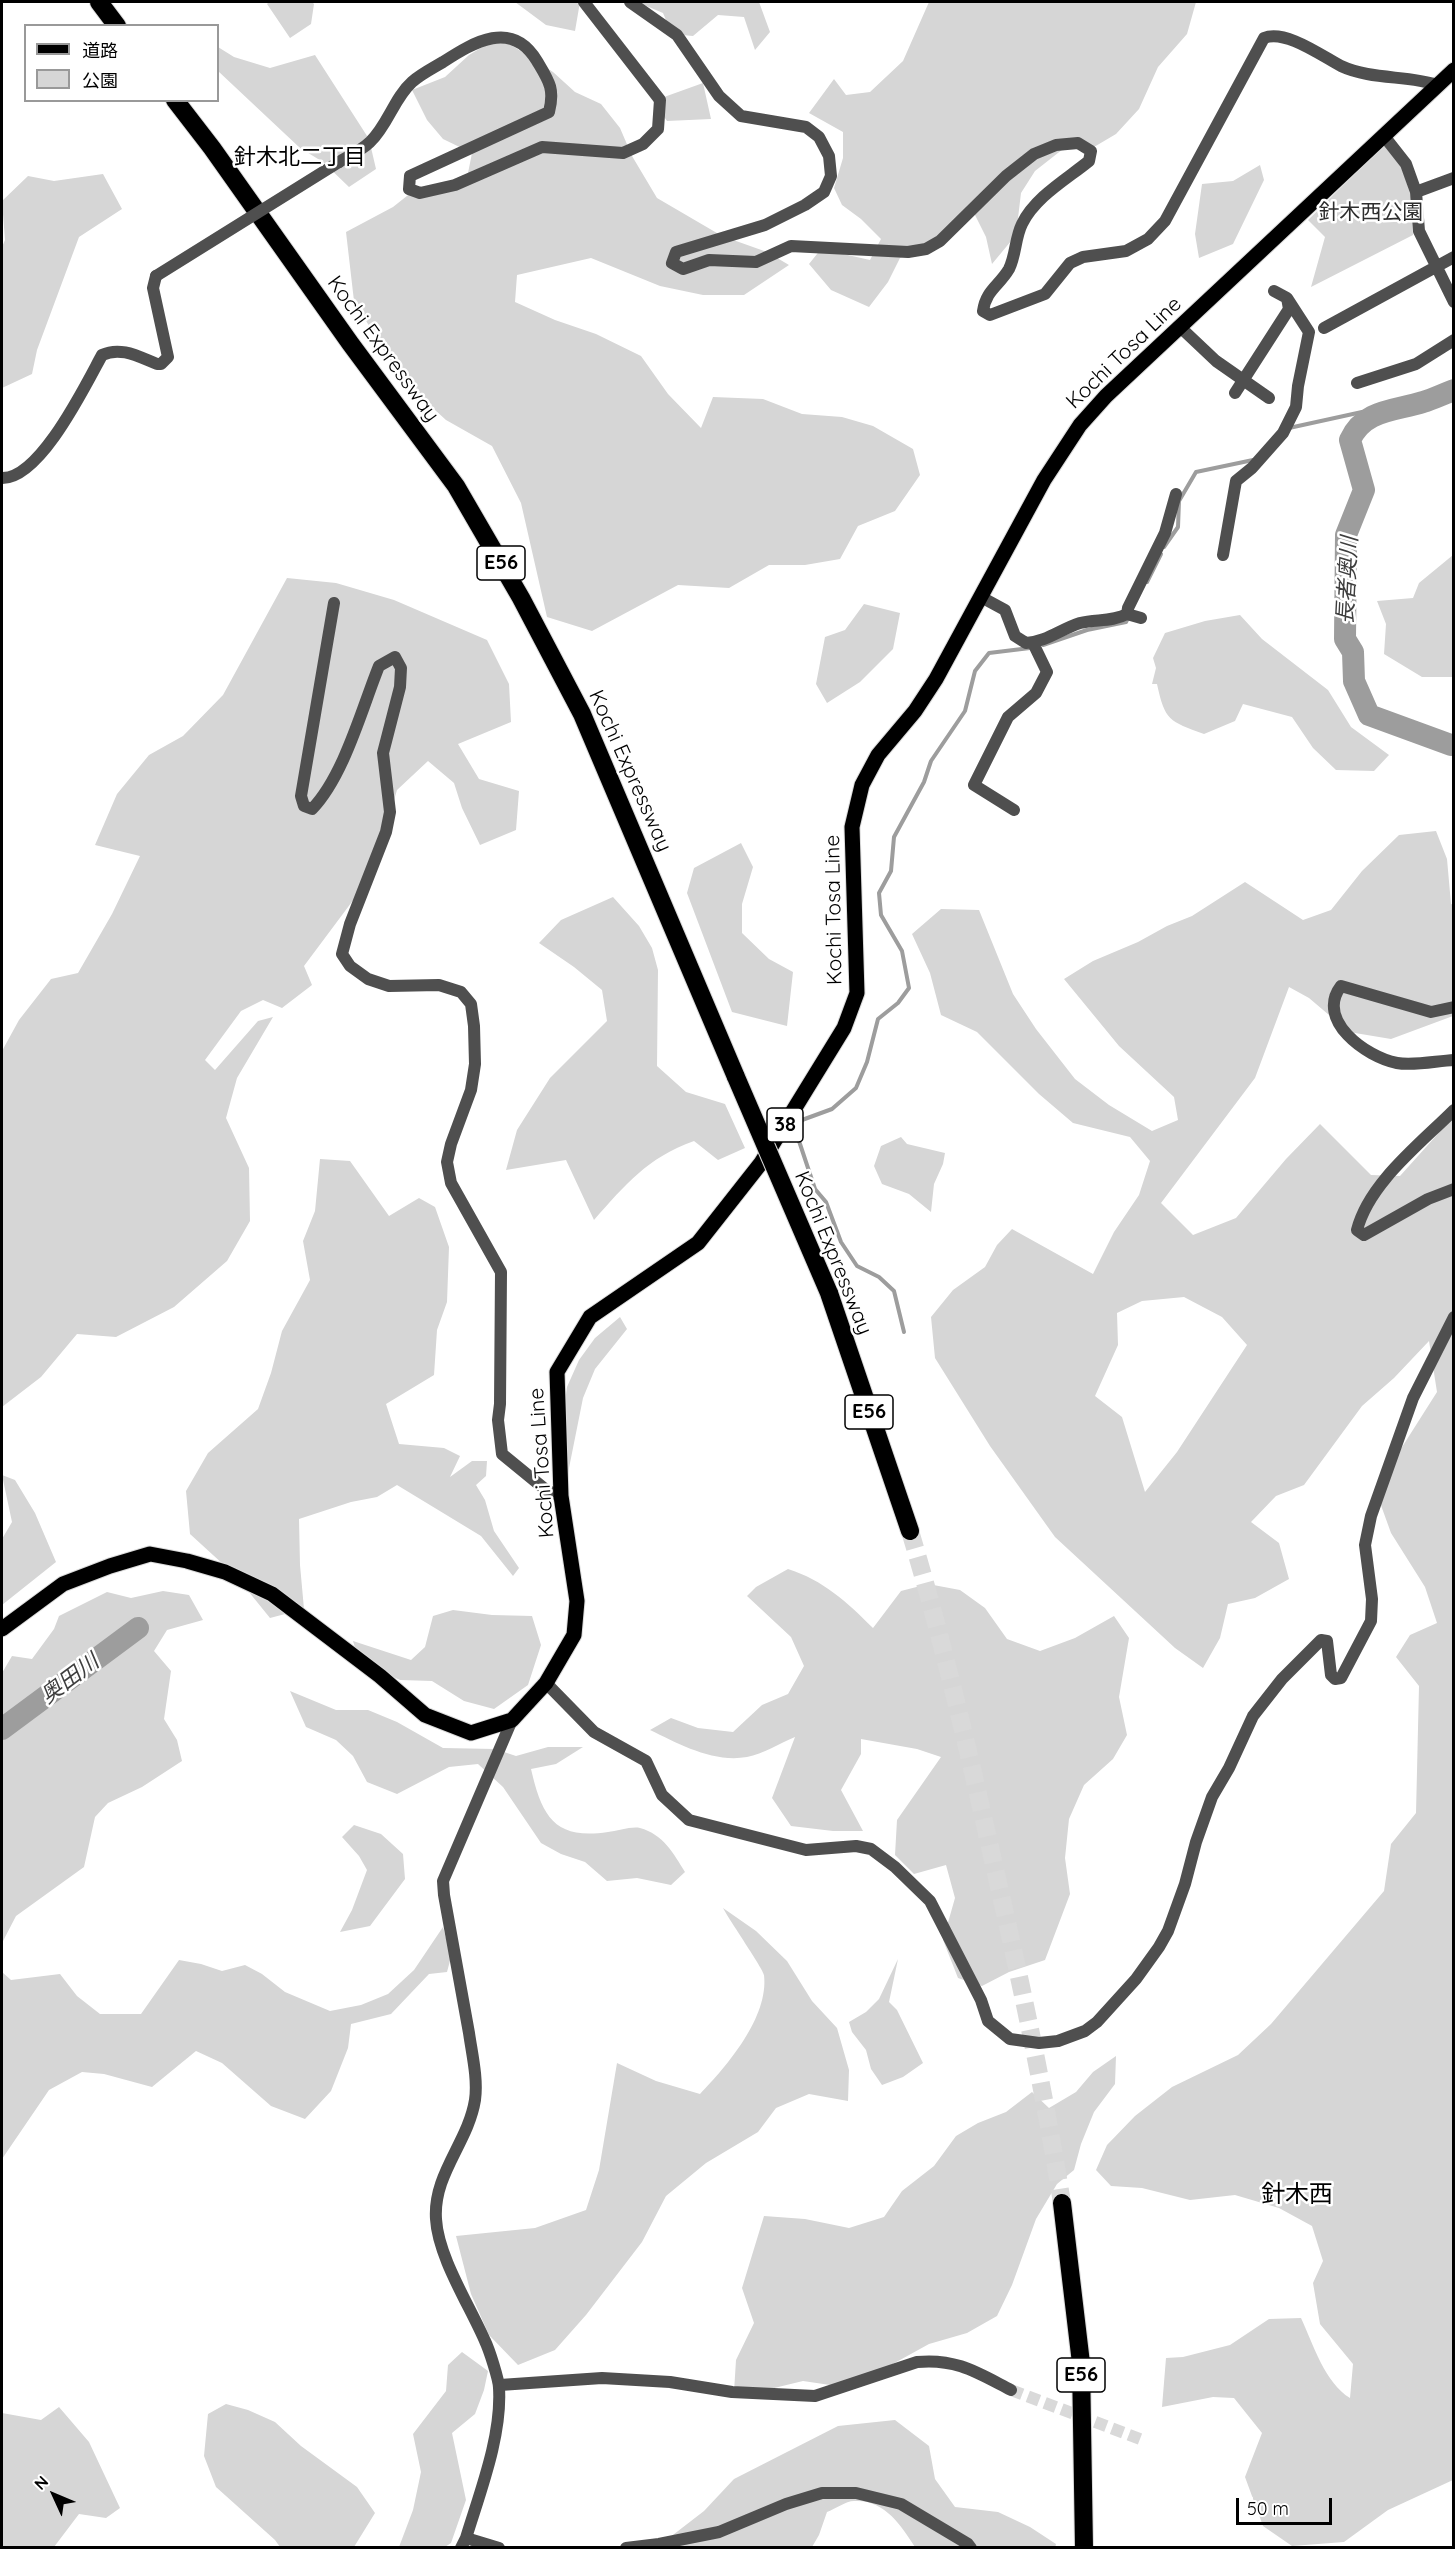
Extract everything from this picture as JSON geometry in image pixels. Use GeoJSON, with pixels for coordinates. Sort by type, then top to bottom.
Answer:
{"type":"FeatureCollection","features":[{"type":"Feature","properties":{"kind":"highway"},"geometry":{"type":"LineString","coordinates":[[99,2],[116,24]]}},
{"type":"Feature","properties":{"kind":"highway","name":"Kochi Expressway"},"geometry":{"type":"LineString","coordinates":[[177,102],[456,486],[521,598],[582,714],[829,1293],[910,1531]]}},
{"type":"Feature","properties":{"kind":"highway","name":"E56"},"geometry":{"type":"LineString","coordinates":[[1062,2204],[1081,2363],[1084,2547]]}},
{"type":"Feature","properties":{"kind":"main road","name":"Kochi Tosa Line"},"geometry":{"type":"LineString","coordinates":[[2,1629],[63,1584],[150,1554],[187,1561],[225,1572],[272,1594],[380,1676],[425,1715],[471,1733],[512,1720],[546,1683],[574,1635],[577,1601],[561,1496],[557,1372],[590,1317],[698,1243],[761,1163],[844,1028],[857,993],[852,827],[862,784],[878,755],[915,711],[936,679],[1044,480],[1080,425],[1106,396],[1454,70]]}},
{"type":"Feature","properties":{"kind":"street"},"geometry":{"type":"LineString","coordinates":[[2,478],[12,478],[24,471],[51,441],[102,355],[109,351],[126,352],[157,364],[161,364],[168,357],[167,342],[153,288],[156,276],[369,144],[384,127],[413,82],[465,48],[487,38],[515,39],[534,56],[549,80],[553,96],[549,112],[410,176],[408,189],[420,193],[455,185],[542,147],[623,153],[643,144],[657,129],[660,100],[584,2]]}},
{"type":"Feature","properties":{"kind":"street"},"geometry":{"type":"LineString","coordinates":[[630,2],[676,35],[719,96],[741,116],[806,127],[819,137],[829,156],[831,176],[824,192],[805,205],[765,225],[676,252],[672,263],[683,269],[709,260],[756,262],[791,246],[908,252],[926,249],[940,241],[1006,176],[1034,154],[1056,145],[1078,143],[1091,151],[1089,161],[1064,179],[1034,208],[1022,224],[1010,268],[985,298],[983,311],[990,315],[1045,294],[1070,263],[1083,257],[1126,251],[1148,239],[1165,221],[1264,38],[1271,35],[1288,40],[1362,73],[1419,78],[1438,85]]}},
{"type":"Feature","properties":{"kind":"street"},"geometry":{"type":"LineString","coordinates":[[1384,136],[1406,164],[1416,192],[1419,231],[1454,302]]}},
{"type":"Feature","properties":{"kind":"street"},"geometry":{"type":"LineString","coordinates":[[1416,192],[1454,178]]}},
{"type":"Feature","properties":{"kind":"street"},"geometry":{"type":"LineString","coordinates":[[1324,328],[1454,257]]}},
{"type":"Feature","properties":{"kind":"street"},"geometry":{"type":"LineString","coordinates":[[1222,555],[1236,481],[1252,468],[1284,429],[1296,407],[1309,332],[1287,298],[1274,291]]}},
{"type":"Feature","properties":{"kind":"street"},"geometry":{"type":"LineString","coordinates":[[1235,393],[1289,309],[1287,298]]}},
{"type":"Feature","properties":{"kind":"street"},"geometry":{"type":"LineString","coordinates":[[1180,327],[1216,361],[1269,398]]}},
{"type":"Feature","properties":{"kind":"street"},"geometry":{"type":"LineString","coordinates":[[1358,383],[1416,364],[1454,340]]}},
{"type":"Feature","properties":{"kind":"street"},"geometry":{"type":"LineString","coordinates":[[1127,614],[1153,553],[1165,533],[1176,494]]}},
{"type":"Feature","properties":{"kind":"street"},"geometry":{"type":"LineString","coordinates":[[981,597],[1005,610],[1015,636],[1036,649],[1047,672],[1036,693],[1008,717],[974,785],[1014,810]]}},
{"type":"Feature","properties":{"kind":"street"},"geometry":{"type":"LineString","coordinates":[[334,603],[301,796],[304,806],[312,808],[324,796],[338,769],[379,666],[394,657],[401,669],[400,687],[383,753],[390,812],[386,832],[350,924],[342,954],[350,966],[368,979],[389,986],[439,985],[461,992],[471,1004],[475,1064],[471,1090],[447,1162],[451,1183],[501,1272],[498,1420],[502,1454],[546,1490],[561,1496]]}},
{"type":"Feature","properties":{"kind":"street"},"geometry":{"type":"LineString","coordinates":[[1036,649],[1077,624],[1112,620],[1127,614],[1141,618]]}},
{"type":"Feature","properties":{"kind":"street"},"geometry":{"type":"LineString","coordinates":[[1454,1007],[1431,1012],[1341,986],[1334,995],[1333,1014],[1340,1026],[1360,1047],[1373,1054],[1398,1063],[1454,1060]]}},
{"type":"Feature","properties":{"kind":"street"},"geometry":{"type":"LineString","coordinates":[[1454,1110],[1381,1184],[1361,1215],[1357,1230],[1364,1235],[1428,1199],[1454,1189]]}},
{"type":"Feature","properties":{"kind":"street"},"geometry":{"type":"LineString","coordinates":[[546,1683],[594,1732],[646,1761],[663,1795],[689,1820],[806,1850],[856,1846],[871,1849],[895,1867],[930,1901],[981,2000],[988,2020],[1010,2039],[1048,2042],[1085,2031],[1097,2022],[1136,1979],[1168,1931],[1212,1797],[1229,1768],[1253,1716],[1282,1679],[1321,1640],[1327,1641],[1331,1676],[1335,1679],[1341,1678],[1371,1621],[1372,1599],[1365,1545],[1371,1516],[1413,1398],[1454,1317]]}},
{"type":"Feature","properties":{"kind":"street"},"geometry":{"type":"LineString","coordinates":[[499,2547],[464,2543],[491,2451],[500,2385],[486,2342],[465,2302],[442,2246],[436,2222],[436,2197],[444,2171],[472,2118],[475,2097],[474,2067],[443,1881],[512,1720]]}},
{"type":"Feature","properties":{"kind":"street"},"geometry":{"type":"LineString","coordinates":[[500,2385],[602,2378],[670,2382],[732,2392],[815,2396],[917,2362],[928,2361],[964,2365],[1011,2390]]}},
{"type":"Feature","properties":{"kind":"street"},"geometry":{"type":"LineString","coordinates":[[626,2547],[659,2544],[719,2532],[786,2504],[822,2493],[856,2493],[901,2504],[970,2547]]}},
{"type":"Feature","properties":{"kind":"green space"},"geometry":{"type":"Polygon","coordinates":[[[269,2],[312,2],[314,4],[311,24],[290,38],[267,4],[269,2]]]}},
{"type":"Feature","properties":{"kind":"green space"},"geometry":{"type":"Polygon","coordinates":[[[515,2],[580,2],[575,31],[546,25],[515,2]]]}},
{"type":"Feature","properties":{"kind":"green space"},"geometry":{"type":"Polygon","coordinates":[[[637,2],[759,2],[770,32],[755,50],[744,17],[718,15],[693,36],[672,34],[663,13],[637,2]]]}},
{"type":"Feature","properties":{"kind":"green space"},"geometry":{"type":"Polygon","coordinates":[[[929,2],[1196,2],[1187,34],[1158,67],[1139,109],[1116,134],[1094,147],[1063,149],[1035,171],[1021,193],[1016,235],[992,264],[986,237],[970,205],[950,235],[900,258],[888,282],[869,307],[831,290],[809,264],[821,249],[870,260],[881,239],[861,219],[842,205],[834,188],[843,158],[843,132],[809,113],[834,79],[846,95],[870,92],[903,61],[929,2]]]}},
{"type":"Feature","properties":{"kind":"green space"},"geometry":{"type":"Polygon","coordinates":[[[499,37],[553,72],[575,92],[601,104],[620,128],[632,156],[657,198],[722,236],[767,252],[789,265],[744,295],[703,295],[660,286],[591,258],[517,275],[515,302],[555,320],[596,334],[641,356],[668,394],[701,428],[713,397],[763,399],[802,414],[842,417],[873,426],[913,449],[920,475],[895,511],[858,526],[840,559],[805,565],[769,565],[729,588],[678,585],[592,631],[547,617],[521,503],[492,446],[446,420],[402,380],[354,301],[346,232],[393,207],[417,188],[467,178],[472,153],[443,139],[427,120],[412,90],[445,77],[469,55],[499,37]]]}},
{"type":"Feature","properties":{"kind":"green space"},"geometry":{"type":"Polygon","coordinates":[[[219,48],[234,57],[270,68],[315,55],[369,139],[376,169],[349,187],[323,162],[300,148],[219,72],[219,48]]]}},
{"type":"Feature","properties":{"kind":"green space"},"geometry":{"type":"Polygon","coordinates":[[[703,83],[711,119],[667,121],[653,101],[703,83]]]}},
{"type":"Feature","properties":{"kind":"green space","name":"針木西公園"},"geometry":{"type":"Polygon","coordinates":[[[1384,145],[1402,167],[1411,197],[1413,235],[1311,287],[1325,237],[1308,220],[1384,145]]]}},
{"type":"Feature","properties":{"kind":"green space"},"geometry":{"type":"Polygon","coordinates":[[[1260,165],[1264,180],[1233,244],[1199,258],[1195,234],[1202,184],[1233,181],[1260,165]]]}},
{"type":"Feature","properties":{"kind":"green space"},"geometry":{"type":"Polygon","coordinates":[[[103,174],[122,209],[79,237],[37,350],[32,374],[2,388],[2,247],[5,240],[2,201],[28,176],[54,181],[103,174]]]}},
{"type":"Feature","properties":{"kind":"green space"},"geometry":{"type":"Polygon","coordinates":[[[1453,555],[1453,677],[1422,677],[1384,654],[1386,624],[1377,601],[1413,598],[1419,583],[1453,555]]]}},
{"type":"Feature","properties":{"kind":"green space"},"geometry":{"type":"Polygon","coordinates":[[[287,578],[336,583],[394,600],[487,640],[509,684],[511,722],[458,744],[479,779],[519,791],[516,830],[480,845],[462,808],[454,783],[428,761],[397,790],[383,838],[357,895],[304,966],[312,985],[282,1008],[263,1000],[241,1011],[205,1060],[215,1070],[258,1021],[273,1017],[237,1078],[226,1118],[249,1168],[250,1221],[227,1261],[174,1307],[116,1337],[77,1334],[41,1377],[2,1407],[2,1051],[19,1020],[51,979],[78,973],[112,914],[140,856],[95,845],[117,794],[149,755],[183,736],[223,695],[287,578]]]}},
{"type":"Feature","properties":{"kind":"green space"},"geometry":{"type":"Polygon","coordinates":[[[864,604],[900,613],[893,649],[860,682],[827,703],[816,684],[825,637],[845,630],[864,604]]]}},
{"type":"Feature","properties":{"kind":"green space"},"geometry":{"type":"Polygon","coordinates":[[[1240,615],[1262,639],[1328,690],[1351,727],[1389,755],[1374,771],[1336,770],[1313,748],[1292,717],[1243,704],[1235,721],[1204,734],[1170,718],[1163,706],[1157,684],[1152,684],[1156,668],[1153,658],[1165,633],[1205,621],[1240,615]]]}},
{"type":"Feature","properties":{"kind":"green space"},"geometry":{"type":"Polygon","coordinates":[[[1436,831],[1447,859],[1451,904],[1454,905],[1453,1016],[1391,1039],[1349,1032],[1309,998],[1289,987],[1255,1078],[1161,1203],[1193,1235],[1236,1218],[1286,1159],[1320,1124],[1371,1175],[1400,1176],[1453,1117],[1453,2480],[1388,2510],[1344,2542],[1292,2546],[1263,2526],[1245,2477],[1262,2433],[1234,2398],[1213,2397],[1162,2407],[1166,2358],[1183,2357],[1230,2345],[1269,2319],[1301,2318],[1315,2351],[1333,2383],[1350,2398],[1353,2364],[1320,2324],[1313,2283],[1323,2261],[1312,2226],[1279,2208],[1235,2195],[1190,2200],[1142,2188],[1111,2186],[1096,2170],[1107,2145],[1135,2116],[1172,2087],[1238,2055],[1271,2024],[1384,1891],[1391,1844],[1416,1813],[1419,1686],[1396,1657],[1410,1635],[1437,1623],[1425,1587],[1391,1533],[1378,1497],[1397,1455],[1437,1392],[1429,1341],[1394,1378],[1362,1406],[1304,1485],[1276,1496],[1251,1522],[1279,1543],[1289,1579],[1255,1598],[1228,1604],[1220,1638],[1203,1668],[1175,1648],[1055,1537],[990,1446],[935,1358],[931,1317],[953,1290],[985,1267],[997,1245],[1012,1229],[1093,1274],[1114,1232],[1139,1195],[1150,1161],[1130,1137],[1073,1123],[1039,1094],[977,1032],[941,1015],[930,973],[912,934],[941,909],[979,910],[1013,994],[1036,1029],[1075,1079],[1109,1105],[1152,1131],[1178,1120],[1174,1097],[1119,1046],[1064,979],[1093,961],[1192,916],[1245,882],[1303,920],[1331,910],[1362,871],[1399,835],[1436,831]],[[1184,1297],[1142,1301],[1117,1313],[1118,1345],[1095,1396],[1122,1417],[1145,1492],[1177,1452],[1247,1345],[1222,1317],[1184,1297]]]}},
{"type":"Feature","properties":{"kind":"green space"},"geometry":{"type":"Polygon","coordinates":[[[741,843],[753,867],[742,904],[742,933],[769,959],[793,972],[787,1026],[732,1012],[687,893],[694,868],[741,843]]]}},
{"type":"Feature","properties":{"kind":"green space"},"geometry":{"type":"Polygon","coordinates":[[[613,897],[639,926],[652,948],[658,970],[657,1066],[686,1092],[725,1104],[745,1148],[718,1160],[694,1141],[663,1155],[638,1173],[594,1220],[566,1160],[506,1170],[517,1130],[550,1078],[607,1021],[602,990],[539,943],[561,920],[613,897]]]}},
{"type":"Feature","properties":{"kind":"green space"},"geometry":{"type":"Polygon","coordinates":[[[901,1137],[907,1144],[945,1153],[934,1184],[931,1212],[909,1194],[882,1184],[874,1166],[881,1146],[901,1137]]]}},
{"type":"Feature","properties":{"kind":"green space"},"geometry":{"type":"Polygon","coordinates":[[[320,1159],[350,1161],[389,1216],[419,1198],[435,1207],[449,1247],[447,1302],[437,1330],[434,1375],[386,1404],[399,1444],[444,1448],[460,1456],[450,1477],[472,1461],[487,1461],[486,1476],[476,1485],[485,1500],[494,1531],[519,1568],[513,1576],[481,1536],[397,1485],[377,1497],[351,1502],[299,1519],[304,1609],[270,1618],[236,1576],[190,1534],[186,1491],[208,1453],[258,1409],[271,1373],[282,1331],[310,1280],[303,1241],[315,1211],[320,1159]]]}},
{"type":"Feature","properties":{"kind":"green space"},"geometry":{"type":"Polygon","coordinates":[[[620,1317],[627,1329],[595,1369],[583,1398],[568,1473],[561,1434],[567,1387],[579,1360],[595,1338],[620,1317]]]}},
{"type":"Feature","properties":{"kind":"green space"},"geometry":{"type":"Polygon","coordinates":[[[2,1475],[15,1480],[35,1513],[56,1562],[2,1605],[2,1539],[12,1522],[2,1475]]]}},
{"type":"Feature","properties":{"kind":"green space"},"geometry":{"type":"Polygon","coordinates":[[[788,1569],[812,1579],[834,1593],[873,1628],[901,1591],[928,1584],[960,1590],[985,1608],[1007,1639],[1040,1651],[1075,1638],[1114,1616],[1129,1638],[1119,1697],[1127,1735],[1113,1759],[1084,1785],[1069,1819],[1065,1858],[1070,1894],[1045,1960],[1009,1972],[982,1986],[958,1978],[943,1940],[955,1898],[946,1865],[914,1874],[895,1855],[897,1820],[941,1757],[917,1749],[861,1739],[861,1754],[841,1790],[863,1831],[833,1831],[791,1826],[772,1798],[795,1737],[759,1753],[734,1758],[697,1751],[650,1730],[671,1718],[698,1728],[733,1732],[762,1705],[788,1694],[804,1666],[791,1637],[747,1596],[756,1587],[788,1569]]]}},
{"type":"Feature","properties":{"kind":"green space"},"geometry":{"type":"Polygon","coordinates":[[[163,1591],[189,1595],[203,1620],[167,1630],[154,1651],[171,1671],[164,1719],[177,1740],[182,1761],[142,1787],[108,1803],[95,1817],[84,1867],[16,1916],[2,1943],[2,1673],[12,1656],[32,1659],[54,1629],[59,1616],[107,1592],[131,1598],[163,1591]]]}},
{"type":"Feature","properties":{"kind":"green space"},"geometry":{"type":"Polygon","coordinates":[[[453,1610],[492,1615],[532,1616],[541,1645],[528,1685],[494,1709],[464,1701],[432,1681],[400,1680],[359,1661],[353,1641],[411,1660],[425,1647],[433,1616],[453,1610]]]}},
{"type":"Feature","properties":{"kind":"green space"},"geometry":{"type":"Polygon","coordinates":[[[290,1691],[336,1710],[368,1710],[397,1722],[443,1748],[495,1749],[516,1756],[548,1747],[583,1747],[556,1764],[531,1769],[540,1800],[554,1822],[575,1832],[590,1834],[629,1828],[648,1831],[667,1846],[685,1872],[671,1885],[637,1878],[607,1881],[585,1862],[561,1854],[541,1843],[503,1787],[478,1764],[449,1767],[397,1794],[367,1782],[353,1756],[336,1740],[306,1727],[290,1691]]]}},
{"type":"Feature","properties":{"kind":"green space"},"geometry":{"type":"Polygon","coordinates":[[[354,1825],[381,1834],[403,1854],[405,1879],[370,1926],[340,1932],[352,1910],[367,1870],[359,1856],[342,1837],[354,1825]]]}},
{"type":"Feature","properties":{"kind":"green space"},"geometry":{"type":"Polygon","coordinates":[[[723,1908],[756,1931],[787,1961],[812,2001],[837,2028],[849,2070],[848,2101],[809,2094],[776,2108],[758,2132],[706,2163],[666,2196],[642,2242],[586,2315],[555,2350],[518,2365],[489,2335],[471,2294],[456,2236],[535,2228],[586,2210],[599,2170],[617,2063],[656,2081],[700,2094],[722,2070],[753,2024],[764,1991],[764,1975],[723,1908]]]}},
{"type":"Feature","properties":{"kind":"green space"},"geometry":{"type":"Polygon","coordinates":[[[443,1927],[451,1957],[447,1972],[429,1974],[391,2014],[351,2024],[348,2048],[331,2091],[305,2119],[271,2106],[222,2063],[196,2051],[152,2087],[104,2074],[82,2072],[49,2090],[2,2159],[2,1972],[11,1980],[60,1974],[77,1996],[100,2014],[141,2014],[179,1960],[222,1971],[245,1965],[262,1974],[285,1992],[330,2011],[361,2005],[388,1994],[414,1970],[443,1927]]]}},
{"type":"Feature","properties":{"kind":"green space"},"geometry":{"type":"Polygon","coordinates":[[[898,1959],[889,2002],[897,2010],[923,2063],[903,2077],[882,2085],[871,2069],[866,2050],[852,2032],[849,2022],[866,2012],[879,1999],[898,1959]]]}},
{"type":"Feature","properties":{"kind":"green space"},"geometry":{"type":"Polygon","coordinates":[[[1116,2056],[1115,2084],[1094,2112],[1081,2144],[1074,2170],[1057,2184],[1036,2219],[1012,2285],[997,2316],[967,2333],[929,2344],[880,2371],[837,2386],[803,2381],[770,2389],[734,2392],[736,2360],[754,2323],[742,2288],[764,2216],[805,2219],[849,2228],[884,2217],[902,2191],[934,2166],[956,2136],[978,2123],[1006,2112],[1032,2092],[1049,2108],[1076,2092],[1093,2072],[1116,2056]]]}},
{"type":"Feature","properties":{"kind":"green space"},"geometry":{"type":"Polygon","coordinates":[[[462,2352],[488,2371],[475,2414],[452,2433],[466,2500],[451,2543],[445,2547],[399,2547],[413,2510],[421,2472],[413,2434],[446,2391],[448,2365],[462,2352]]]}},
{"type":"Feature","properties":{"kind":"green space"},"geometry":{"type":"Polygon","coordinates":[[[226,2404],[248,2410],[275,2422],[301,2446],[357,2487],[375,2513],[354,2547],[280,2547],[216,2487],[204,2456],[208,2414],[226,2404]]]}},
{"type":"Feature","properties":{"kind":"green space"},"geometry":{"type":"Polygon","coordinates":[[[59,2407],[89,2442],[120,2508],[106,2518],[79,2514],[54,2547],[3,2547],[2,2413],[41,2420],[59,2407]]]}},
{"type":"Feature","properties":{"kind":"green space"},"geometry":{"type":"Polygon","coordinates":[[[895,2420],[929,2446],[935,2479],[955,2507],[998,2512],[1030,2527],[1056,2544],[1055,2548],[915,2547],[904,2530],[883,2509],[874,2504],[851,2501],[827,2512],[812,2547],[656,2548],[704,2511],[734,2479],[838,2426],[895,2420]]]}},
{"type":"Feature","properties":{"kind":"waterway","name":"長者奥川"},"geometry":{"type":"LineString","coordinates":[[1451,745],[1369,715],[1354,681],[1353,652],[1345,639],[1346,535],[1364,490],[1350,440],[1356,430],[1372,417],[1427,401],[1454,390]]}},
{"type":"Feature","properties":{"kind":"waterway"},"geometry":{"type":"LineString","coordinates":[[1289,428],[1362,412],[1380,411]]}},
{"type":"Feature","properties":{"kind":"waterway"},"geometry":{"type":"LineString","coordinates":[[1164,547],[1178,527],[1179,501],[1196,472],[1253,460]]}},
{"type":"Feature","properties":{"kind":"waterway"},"geometry":{"type":"LineString","coordinates":[[1147,582],[1161,554]]}},
{"type":"Feature","properties":{"kind":"waterway"},"geometry":{"type":"LineString","coordinates":[[1043,645],[1087,630],[1126,622],[1128,618]]}},
{"type":"Feature","properties":{"kind":"waterway"},"geometry":{"type":"LineString","coordinates":[[904,1332],[894,1291],[879,1277],[857,1266],[841,1242],[826,1202],[815,1189],[796,1132],[802,1120],[832,1109],[856,1088],[867,1062],[878,1019],[898,1003],[909,988],[902,951],[881,915],[879,893],[891,871],[894,837],[924,782],[931,761],[965,711],[975,671],[989,653],[1030,648]]}},
{"type":"Feature","properties":{"kind":"waterway","name":"奥田川"},"geometry":{"type":"LineString","coordinates":[[2,1729],[138,1628]]}},
{"type":"Feature","properties":{"kind":"tunnel"},"geometry":{"type":"LineString","coordinates":[[910,1531],[955,1697],[1004,1907],[1039,2076],[1062,2203]]}},
{"type":"Feature","properties":{"kind":"tunnel"},"geometry":{"type":"LineString","coordinates":[[1011,2390],[1140,2439]]}},
{"type":"Feature","properties":{"kind":"district","name":"針木北二丁目"},"geometry":{"type":"Point","coordinates":[300,157]}},
{"type":"Feature","properties":{"kind":"district","name":"針木西"},"geometry":{"type":"Point","coordinates":[1297,2195]}}]}
